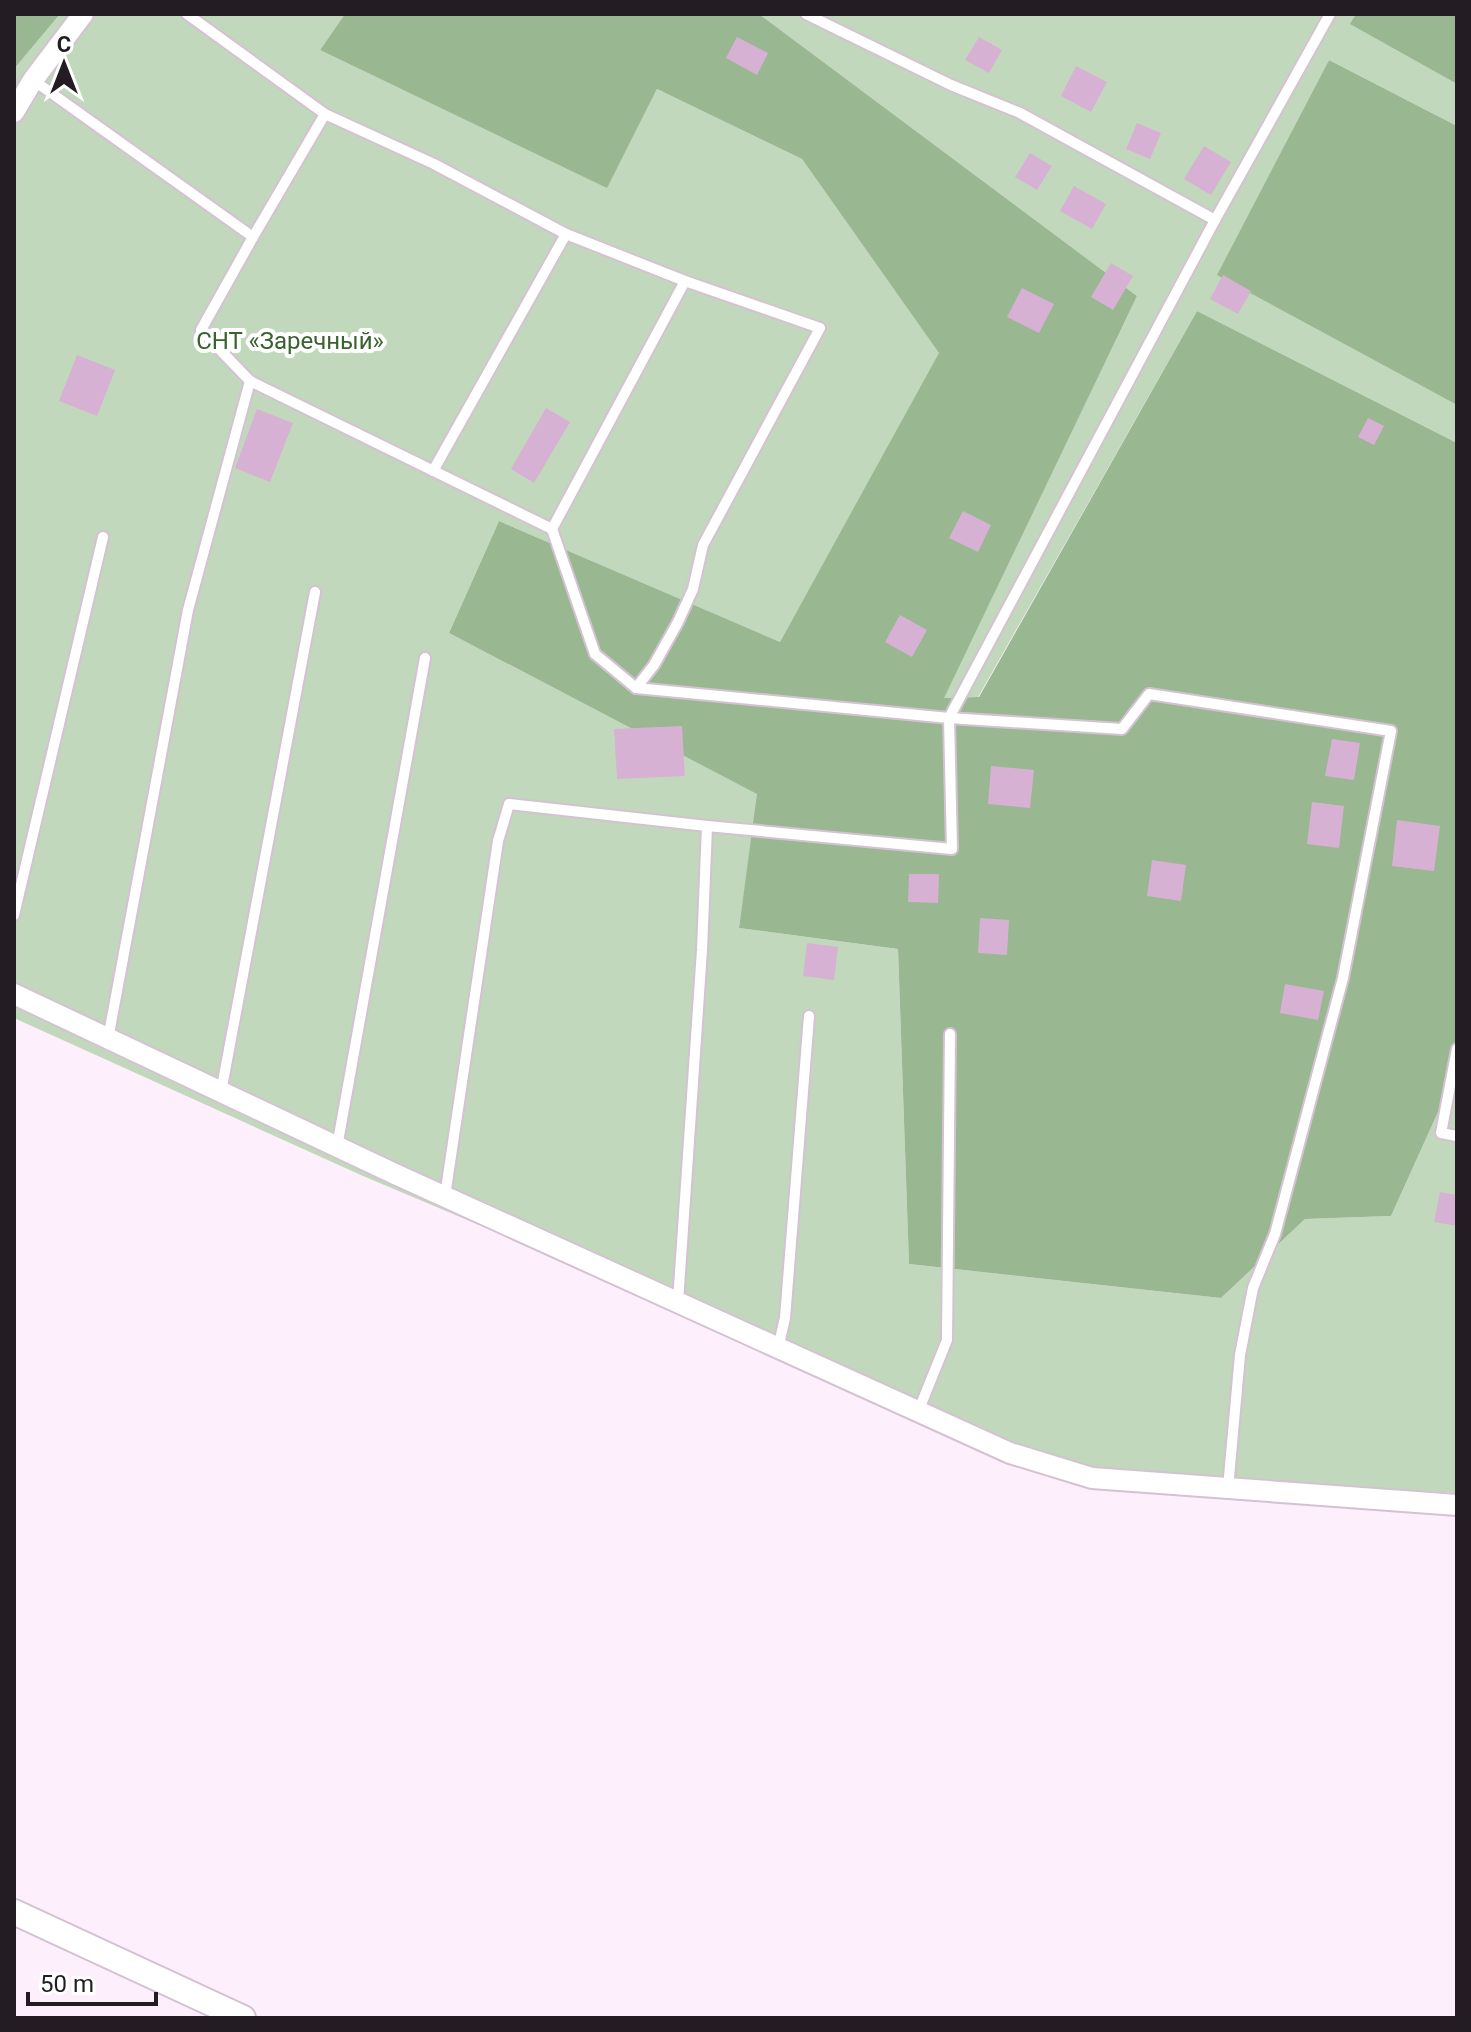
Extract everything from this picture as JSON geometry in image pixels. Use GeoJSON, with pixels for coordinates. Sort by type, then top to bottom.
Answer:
{"type":"FeatureCollection","features":[{"type":"Feature","properties":{"kind":"street"},"geometry":{"type":"LineString","coordinates":[[14,112],[33,80],[83,14]]}},
{"type":"Feature","properties":{"kind":"street"},"geometry":{"type":"LineString","coordinates":[[14,994],[337,1147],[1010,1453],[1092,1478],[1457,1505]]}},
{"type":"Feature","properties":{"kind":"street"},"geometry":{"type":"LineString","coordinates":[[14,1912],[243,2018]]}},
{"type":"Feature","properties":{"kind":"lane"},"geometry":{"type":"LineString","coordinates":[[187,14],[325,114],[434,164],[566,234],[685,281],[820,328],[703,545],[693,589],[678,622],[654,665],[636,688]]}},
{"type":"Feature","properties":{"kind":"lane"},"geometry":{"type":"LineString","coordinates":[[806,14],[951,85],[1020,113],[1215,220]]}},
{"type":"Feature","properties":{"kind":"lane"},"geometry":{"type":"LineString","coordinates":[[445,1196],[498,841],[509,804],[952,849],[949,718],[1215,220],[1330,14]]}},
{"type":"Feature","properties":{"kind":"lane"},"geometry":{"type":"LineString","coordinates":[[33,80],[253,237]]}},
{"type":"Feature","properties":{"kind":"lane"},"geometry":{"type":"LineString","coordinates":[[325,114],[201,330],[250,381],[552,529],[595,654],[636,688],[949,718],[1122,729],[1149,694],[1391,731],[1343,978],[1275,1234],[1253,1288],[1240,1355],[1228,1488]]}},
{"type":"Feature","properties":{"kind":"lane"},"geometry":{"type":"LineString","coordinates":[[433,471],[566,234]]}},
{"type":"Feature","properties":{"kind":"lane"},"geometry":{"type":"LineString","coordinates":[[552,529],[685,281]]}},
{"type":"Feature","properties":{"kind":"lane"},"geometry":{"type":"LineString","coordinates":[[108,1039],[188,610],[250,381]]}},
{"type":"Feature","properties":{"kind":"lane"},"geometry":{"type":"LineString","coordinates":[[14,915],[103,537]]}},
{"type":"Feature","properties":{"kind":"lane"},"geometry":{"type":"LineString","coordinates":[[221,1092],[315,592]]}},
{"type":"Feature","properties":{"kind":"lane"},"geometry":{"type":"LineString","coordinates":[[337,1147],[425,658]]}},
{"type":"Feature","properties":{"kind":"lane"},"geometry":{"type":"LineString","coordinates":[[678,1302],[702,950],[707,826]]}},
{"type":"Feature","properties":{"kind":"lane"},"geometry":{"type":"LineString","coordinates":[[778,1348],[785,1318],[809,1016]]}},
{"type":"Feature","properties":{"kind":"lane"},"geometry":{"type":"LineString","coordinates":[[918,1412],[947,1340],[950,1034]]}},
{"type":"Feature","properties":{"kind":"lane"},"geometry":{"type":"LineString","coordinates":[[1457,1049],[1441,1133],[1457,1136]]}},
{"type":"Feature","properties":{"kind":"green space"},"geometry":{"type":"Polygon","coordinates":[[[14,14],[60,14],[14,69],[14,14]]]}},
{"type":"Feature","properties":{"kind":"green space","name":"СНТ «Заречный»"},"geometry":{"type":"Polygon","coordinates":[[[60,14],[345,14],[320,50],[607,187],[657,89],[802,159],[940,354],[780,642],[499,521],[449,633],[758,794],[739,928],[898,949],[909,1264],[1221,1298],[1305,1219],[1391,1216],[1457,1070],[1457,1493],[1058,1469],[363,1176],[14,1018],[14,69],[60,14]]]}},
{"type":"Feature","properties":{"kind":"green space"},"geometry":{"type":"Polygon","coordinates":[[[345,14],[759,14],[1137,296],[944,698],[979,697],[1197,311],[1457,443],[1457,1070],[1391,1216],[1305,1219],[1221,1298],[909,1264],[898,949],[739,928],[757,794],[449,633],[499,521],[780,642],[939,353],[802,159],[657,89],[607,188],[320,50],[345,14]]]}},
{"type":"Feature","properties":{"kind":"green space"},"geometry":{"type":"Polygon","coordinates":[[[759,14],[1356,14],[1351,24],[1457,84],[1457,126],[1329,60],[1218,275],[1457,405],[1457,443],[1197,311],[978,697],[943,698],[1137,296],[759,14]]]}},
{"type":"Feature","properties":{"kind":"green space"},"geometry":{"type":"Polygon","coordinates":[[[1356,14],[1457,14],[1457,84],[1350,24],[1356,14]]]}},
{"type":"Feature","properties":{"kind":"green space"},"geometry":{"type":"Polygon","coordinates":[[[1329,60],[1457,126],[1457,405],[1217,275],[1329,60]]]}},
{"type":"Feature","properties":{"kind":"building"},"geometry":{"type":"Polygon","coordinates":[[[737,37],[768,53],[757,75],[726,58],[737,37]]]}},
{"type":"Feature","properties":{"kind":"building"},"geometry":{"type":"Polygon","coordinates":[[[979,37],[1002,50],[989,73],[965,60],[979,37]]]}},
{"type":"Feature","properties":{"kind":"building"},"geometry":{"type":"Polygon","coordinates":[[[1076,66],[1107,82],[1091,112],[1061,96],[1076,66]]]}},
{"type":"Feature","properties":{"kind":"building"},"geometry":{"type":"Polygon","coordinates":[[[1137,123],[1161,133],[1150,159],[1126,149],[1137,123]]]}},
{"type":"Feature","properties":{"kind":"building"},"geometry":{"type":"Polygon","coordinates":[[[1204,146],[1231,162],[1211,195],[1184,179],[1204,146]]]}},
{"type":"Feature","properties":{"kind":"building"},"geometry":{"type":"Polygon","coordinates":[[[1030,153],[1052,166],[1037,190],[1015,177],[1030,153]]]}},
{"type":"Feature","properties":{"kind":"building"},"geometry":{"type":"Polygon","coordinates":[[[1074,186],[1106,204],[1092,229],[1060,211],[1074,186]]]}},
{"type":"Feature","properties":{"kind":"building"},"geometry":{"type":"Polygon","coordinates":[[[1111,263],[1133,276],[1113,310],[1091,297],[1111,263]]]}},
{"type":"Feature","properties":{"kind":"building"},"geometry":{"type":"Polygon","coordinates":[[[1223,275],[1251,291],[1238,314],[1210,299],[1223,275]]]}},
{"type":"Feature","properties":{"kind":"building"},"geometry":{"type":"Polygon","coordinates":[[[1022,288],[1054,304],[1039,333],[1007,317],[1022,288]]]}},
{"type":"Feature","properties":{"kind":"building"},"geometry":{"type":"Polygon","coordinates":[[[77,355],[115,370],[97,416],[59,401],[77,355]]]}},
{"type":"Feature","properties":{"kind":"building"},"geometry":{"type":"Polygon","coordinates":[[[546,408],[570,422],[534,483],[511,469],[546,408]]]}},
{"type":"Feature","properties":{"kind":"building"},"geometry":{"type":"Polygon","coordinates":[[[257,409],[293,423],[270,482],[235,468],[257,409]]]}},
{"type":"Feature","properties":{"kind":"building"},"geometry":{"type":"Polygon","coordinates":[[[1368,418],[1384,426],[1374,445],[1358,437],[1368,418]]]}},
{"type":"Feature","properties":{"kind":"building"},"geometry":{"type":"Polygon","coordinates":[[[963,511],[991,525],[978,552],[949,538],[963,511]]]}},
{"type":"Feature","properties":{"kind":"building"},"geometry":{"type":"Polygon","coordinates":[[[900,615],[927,630],[912,657],[885,642],[900,615]]]}},
{"type":"Feature","properties":{"kind":"building"},"geometry":{"type":"Polygon","coordinates":[[[682,726],[685,776],[617,779],[614,729],[682,726]]]}},
{"type":"Feature","properties":{"kind":"building"},"geometry":{"type":"Polygon","coordinates":[[[1332,739],[1360,743],[1354,780],[1325,776],[1332,739]]]}},
{"type":"Feature","properties":{"kind":"building"},"geometry":{"type":"Polygon","coordinates":[[[991,766],[1034,770],[1030,808],[988,804],[991,766]]]}},
{"type":"Feature","properties":{"kind":"building"},"geometry":{"type":"Polygon","coordinates":[[[1312,802],[1344,806],[1339,848],[1307,844],[1312,802]]]}},
{"type":"Feature","properties":{"kind":"building"},"geometry":{"type":"Polygon","coordinates":[[[1397,820],[1440,826],[1434,871],[1392,866],[1397,820]]]}},
{"type":"Feature","properties":{"kind":"building"},"geometry":{"type":"Polygon","coordinates":[[[1152,860],[1186,865],[1181,901],[1147,896],[1152,860]]]}},
{"type":"Feature","properties":{"kind":"building"},"geometry":{"type":"Polygon","coordinates":[[[909,874],[939,874],[938,903],[908,902],[909,874]]]}},
{"type":"Feature","properties":{"kind":"building"},"geometry":{"type":"Polygon","coordinates":[[[980,918],[1009,920],[1007,955],[978,953],[980,918]]]}},
{"type":"Feature","properties":{"kind":"building"},"geometry":{"type":"Polygon","coordinates":[[[807,943],[838,947],[834,980],[803,976],[807,943]]]}},
{"type":"Feature","properties":{"kind":"building"},"geometry":{"type":"Polygon","coordinates":[[[1285,984],[1324,991],[1318,1020],[1280,1013],[1285,984]]]}},
{"type":"Feature","properties":{"kind":"building"},"geometry":{"type":"Polygon","coordinates":[[[1440,1192],[1457,1195],[1457,1226],[1434,1222],[1440,1192]]]}}]}
